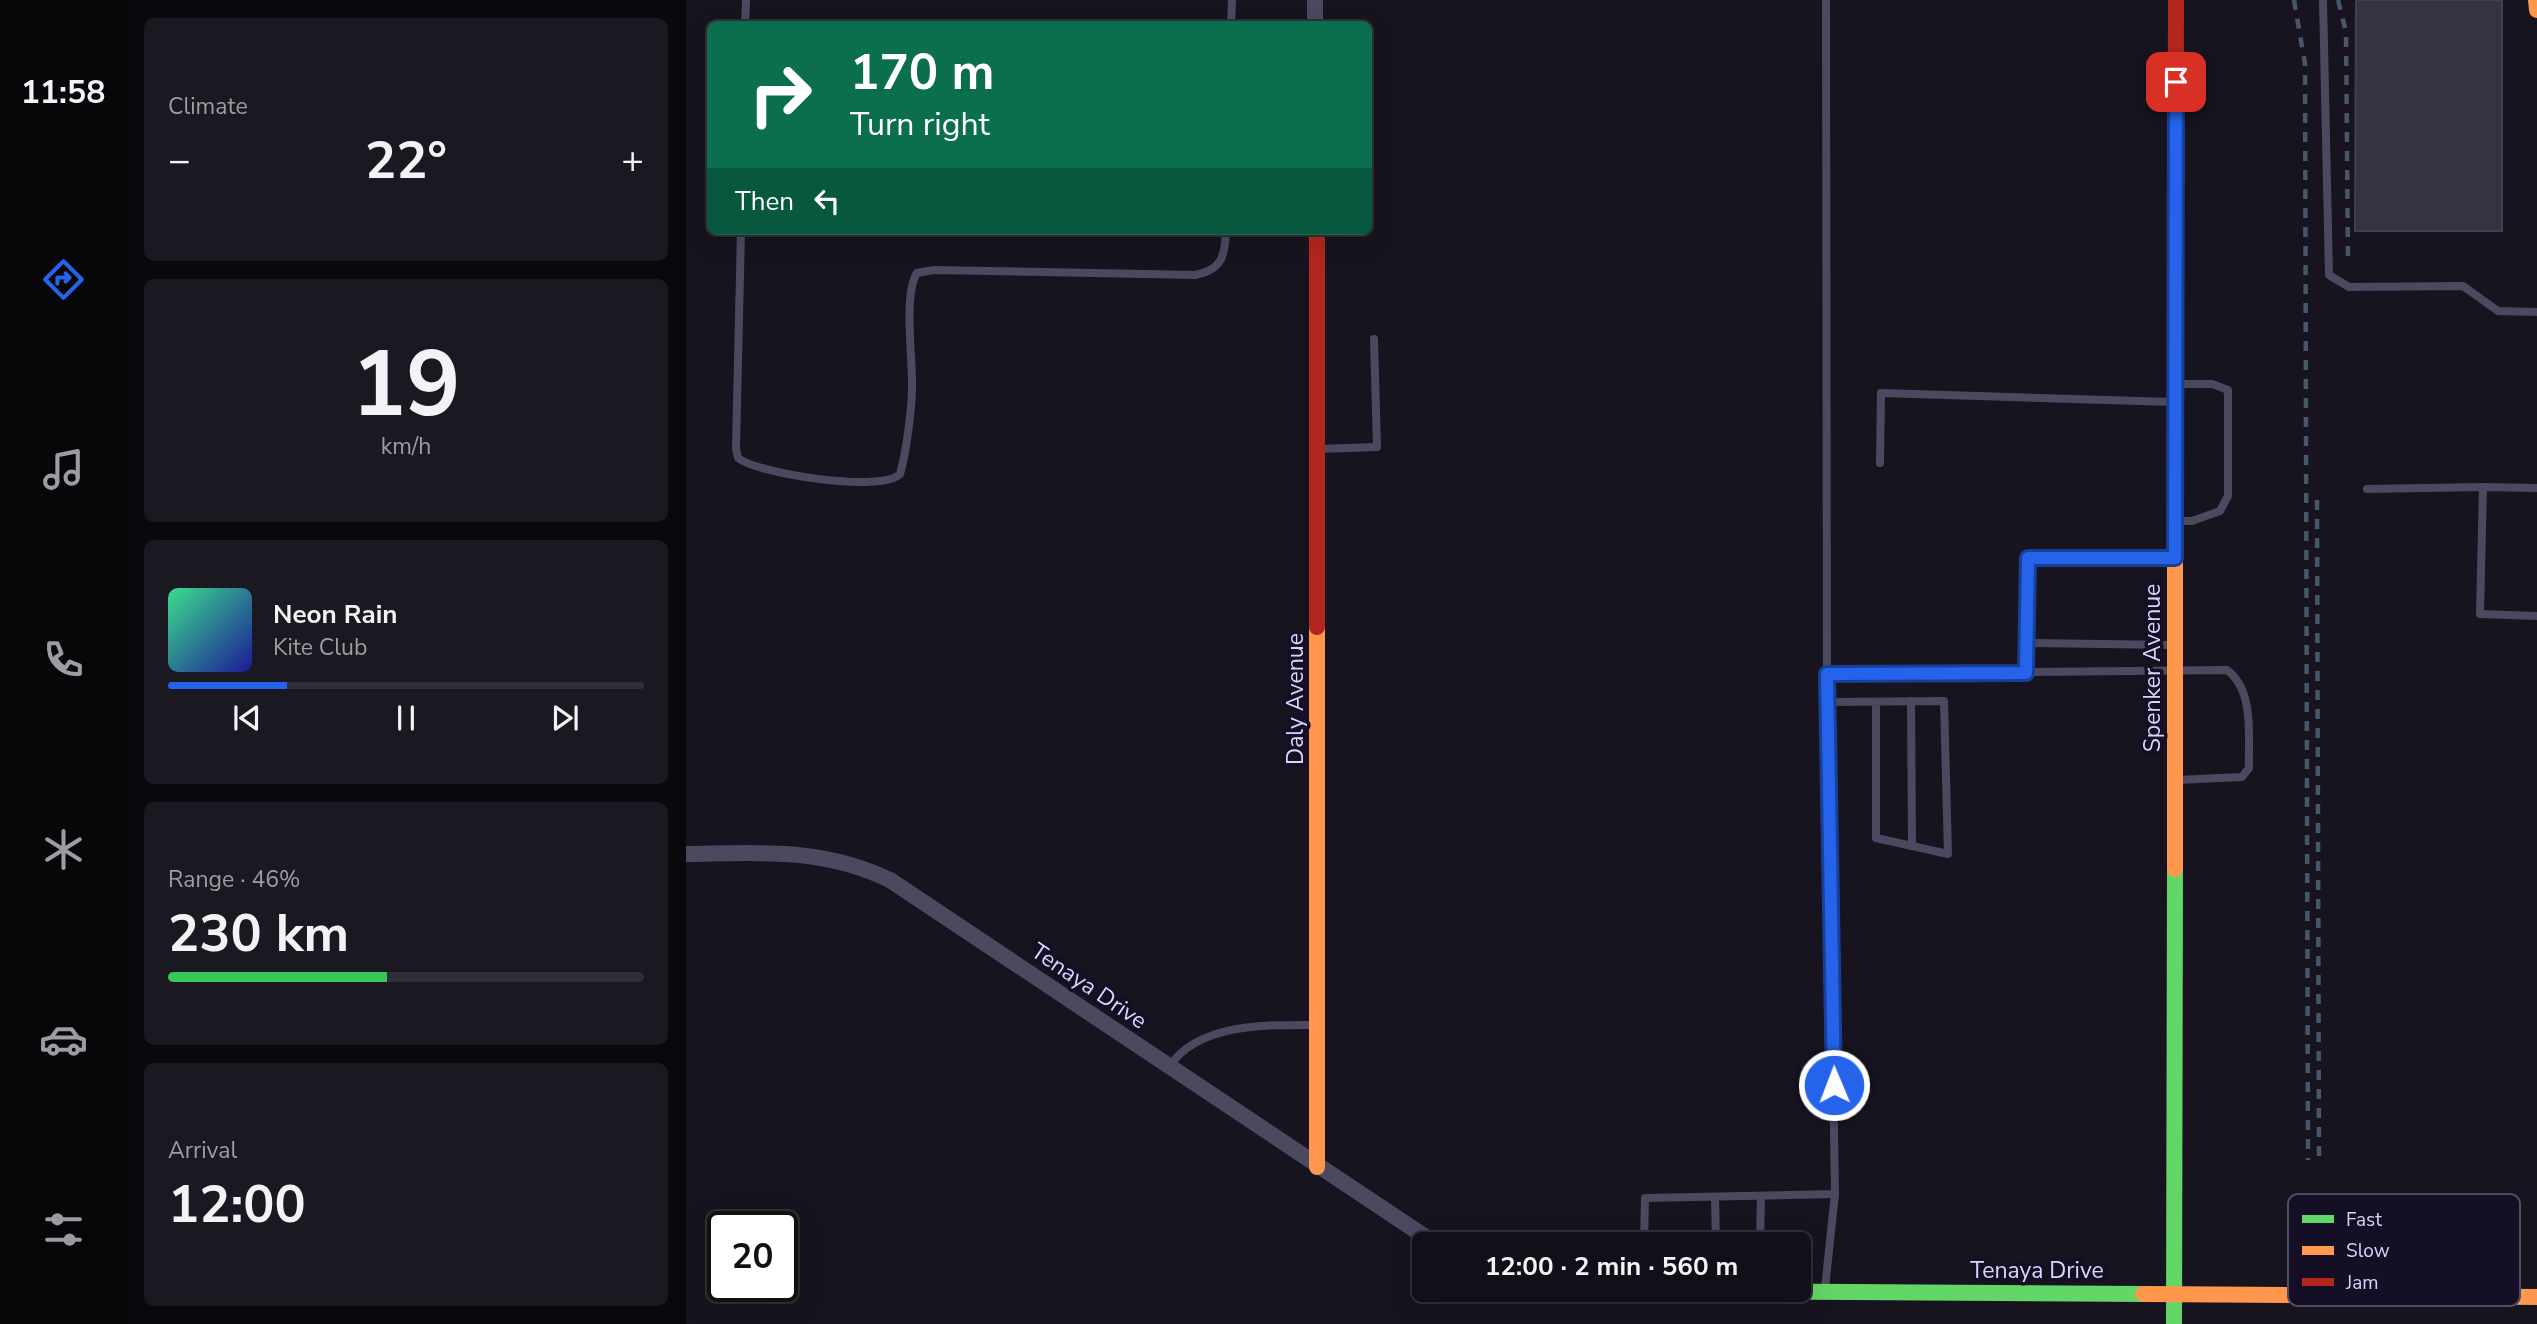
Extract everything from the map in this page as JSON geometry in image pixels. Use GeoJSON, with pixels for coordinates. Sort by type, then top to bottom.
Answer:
{"type":"FeatureCollection","features":[{"type":"Feature","properties":{"kind":"street"},"geometry":{"type":"LineString","coordinates":[[1315,0],[1315,21]]}},
{"type":"Feature","properties":{"kind":"street","name":"Spenker Avenue"},"geometry":{"type":"LineString","coordinates":[[2174,1324],[2176,0]]}},
{"type":"Feature","properties":{"kind":"street"},"geometry":{"type":"LineString","coordinates":[[2536,0],[2537,10]]}},
{"type":"Feature","properties":{"kind":"street","name":"Daly Avenue"},"geometry":{"type":"LineString","coordinates":[[1317,235],[1317,1167]]}},
{"type":"Feature","properties":{"kind":"street","name":"Tenaya Drive"},"geometry":{"type":"LineString","coordinates":[[686,854],[811,854],[868,870],[906,890],[1417,1232]]}},
{"type":"Feature","properties":{"kind":"street","name":"Tenaya Drive"},"geometry":{"type":"LineString","coordinates":[[1811,1291],[2288,1294]]}},
{"type":"Feature","properties":{"kind":"lane"},"geometry":{"type":"LineString","coordinates":[[745,21],[746,0]]}},
{"type":"Feature","properties":{"kind":"lane"},"geometry":{"type":"LineString","coordinates":[[1231,21],[1232,0]]}},
{"type":"Feature","properties":{"kind":"lane"},"geometry":{"type":"LineString","coordinates":[[1825,0],[1827,702],[1835,1194],[1825,1291]]}},
{"type":"Feature","properties":{"kind":"lane"},"geometry":{"type":"LineString","coordinates":[[2323,0],[2329,275],[2349,286],[2463,286],[2498,312],[2537,312]]}},
{"type":"Feature","properties":{"kind":"lane"},"geometry":{"type":"LineString","coordinates":[[741,235],[736,448],[738,458],[768,471],[816,479],[886,482],[900,474],[905,452],[912,390],[911,290],[917,274],[934,270],[1195,275],[1209,272],[1221,264],[1226,251],[1226,235]]}},
{"type":"Feature","properties":{"kind":"lane"},"geometry":{"type":"LineString","coordinates":[[1318,449],[1377,447],[1374,339]]}},
{"type":"Feature","properties":{"kind":"lane"},"geometry":{"type":"LineString","coordinates":[[2175,384],[2212,384],[2228,390],[2228,496],[2220,511],[2192,521],[2175,521]]}},
{"type":"Feature","properties":{"kind":"lane"},"geometry":{"type":"LineString","coordinates":[[1880,463],[1881,393],[2175,402]]}},
{"type":"Feature","properties":{"kind":"lane"},"geometry":{"type":"LineString","coordinates":[[2483,487],[2480,614],[2537,616]]}},
{"type":"Feature","properties":{"kind":"lane"},"geometry":{"type":"LineString","coordinates":[[2367,489],[2537,488]]}},
{"type":"Feature","properties":{"kind":"lane"},"geometry":{"type":"LineString","coordinates":[[2026,673],[2028,558],[2175,558]]}},
{"type":"Feature","properties":{"kind":"lane"},"geometry":{"type":"LineString","coordinates":[[2027,643],[2175,645]]}},
{"type":"Feature","properties":{"kind":"lane"},"geometry":{"type":"LineString","coordinates":[[1827,674],[2227,670],[2239,679],[2244,693],[2249,768],[2242,777],[2175,780]]}},
{"type":"Feature","properties":{"kind":"lane"},"geometry":{"type":"LineString","coordinates":[[1911,701],[1912,846]]}},
{"type":"Feature","properties":{"kind":"lane"},"geometry":{"type":"LineString","coordinates":[[1827,702],[1944,701],[1948,854],[1876,838],[1876,702]]}},
{"type":"Feature","properties":{"kind":"lane"},"geometry":{"type":"LineString","coordinates":[[1169,1067],[1179,1052],[1200,1038],[1279,1025],[1317,1025]]}},
{"type":"Feature","properties":{"kind":"lane"},"geometry":{"type":"LineString","coordinates":[[1644,1232],[1645,1198],[1835,1194]]}},
{"type":"Feature","properties":{"kind":"lane"},"geometry":{"type":"LineString","coordinates":[[1760,1232],[1761,1196]]}},
{"type":"Feature","properties":{"kind":"lane"},"geometry":{"type":"LineString","coordinates":[[1715,1197],[1716,1232]]}},
{"type":"Feature","properties":{"kind":"building"},"geometry":{"type":"Polygon","coordinates":[[[2356,0],[2502,0],[2502,231],[2355,231],[2356,0]]]}},
{"type":"Feature","properties":{"kind":"railway"},"geometry":{"type":"LineString","coordinates":[[2294,0],[2305,64],[2308,1160]]}},
{"type":"Feature","properties":{"kind":"railway"},"geometry":{"type":"LineString","coordinates":[[2338,0],[2346,32],[2348,265]]}},
{"type":"Feature","properties":{"kind":"railway"},"geometry":{"type":"LineString","coordinates":[[2317,500],[2319,1161]]}},
{"type":"Feature","properties":{"kind":"traffic: fast"},"geometry":{"type":"LineString","coordinates":[[2174,1324],[2175,869]]}},
{"type":"Feature","properties":{"kind":"traffic: fast"},"geometry":{"type":"LineString","coordinates":[[1811,1292],[2143,1294]]}},
{"type":"Feature","properties":{"kind":"traffic: slow"},"geometry":{"type":"LineString","coordinates":[[2536,0],[2537,10]]}},
{"type":"Feature","properties":{"kind":"traffic: slow"},"geometry":{"type":"LineString","coordinates":[[2175,370],[2175,869]]}},
{"type":"Feature","properties":{"kind":"traffic: slow"},"geometry":{"type":"LineString","coordinates":[[1317,627],[1317,1167]]}},
{"type":"Feature","properties":{"kind":"traffic: slow"},"geometry":{"type":"LineString","coordinates":[[2143,1294],[2288,1295]]}},
{"type":"Feature","properties":{"kind":"traffic: slow"},"geometry":{"type":"LineString","coordinates":[[2520,1297],[2537,1297]]}},
{"type":"Feature","properties":{"kind":"traffic: jam"},"geometry":{"type":"LineString","coordinates":[[2175,370],[2176,0]]}},
{"type":"Feature","properties":{"kind":"traffic: jam"},"geometry":{"type":"LineString","coordinates":[[1317,235],[1317,627]]}},
{"type":"Feature","properties":{"kind":"route"},"geometry":{"type":"LineString","coordinates":[[1834,1085],[1827,674],[2026,673],[2028,558],[2175,558],[2176,82]]}}]}
